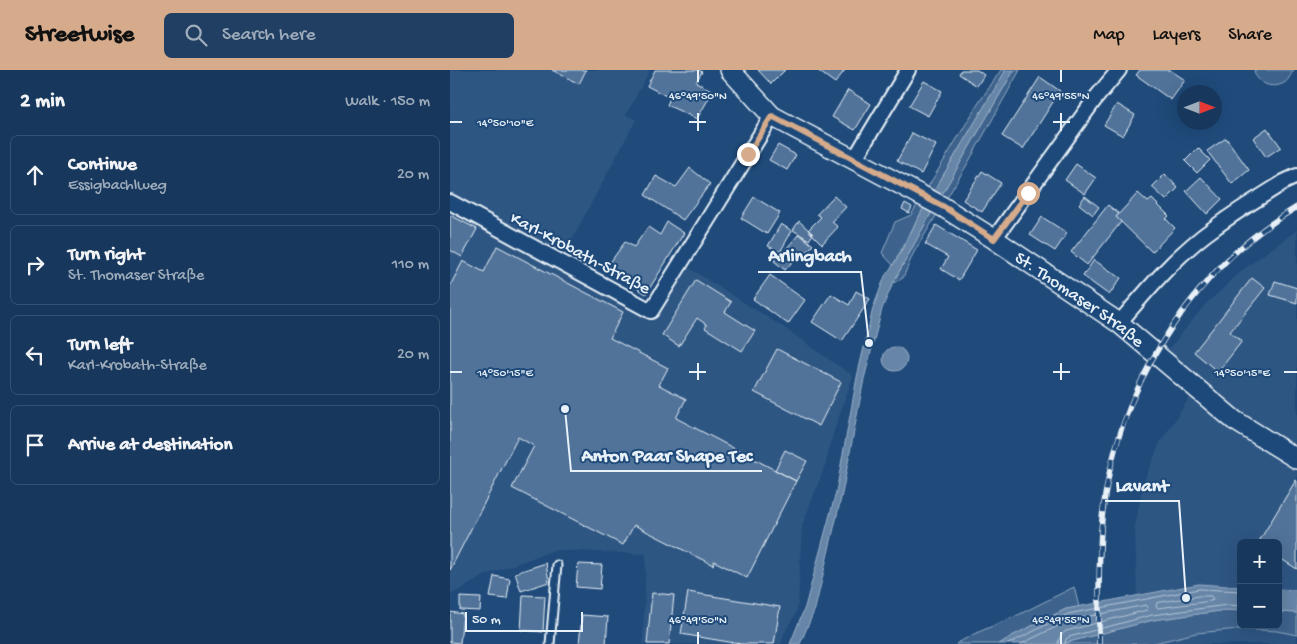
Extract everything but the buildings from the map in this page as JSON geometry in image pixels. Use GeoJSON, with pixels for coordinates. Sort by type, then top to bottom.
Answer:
{"type":"FeatureCollection","features":[{"type":"Feature","properties":{"kind":"main road","name":"St. Thomaser Straße"},"geometry":{"type":"LineString","coordinates":[[730,70],[772,116],[944,207],[994,239],[1119,323],[1234,420],[1297,459]]}},
{"type":"Feature","properties":{"kind":"street"},"geometry":{"type":"LineString","coordinates":[[854,160],[908,70]]}},
{"type":"Feature","properties":{"kind":"street"},"geometry":{"type":"LineString","coordinates":[[994,239],[1095,99],[1119,70]]}},
{"type":"Feature","properties":{"kind":"street","name":"Karl-Krobath-Straße"},"geometry":{"type":"LineString","coordinates":[[450,202],[652,311],[772,116]]}},
{"type":"Feature","properties":{"kind":"street"},"geometry":{"type":"LineString","coordinates":[[1119,323],[1151,285],[1212,228],[1284,182],[1297,176]]}},
{"type":"Feature","properties":{"kind":"lane"},"geometry":{"type":"LineString","coordinates":[[550,644],[558,565]]}},
{"type":"Feature","properties":{"kind":"shaded area"},"geometry":{"type":"Polygon","coordinates":[[[450,70],[650,70],[626,115],[636,120],[563,256],[656,310],[684,265],[783,327],[853,376],[832,437],[826,463],[802,526],[798,604],[796,613],[785,632],[781,644],[643,644],[646,554],[554,550],[488,574],[450,595],[450,70]]]}},
{"type":"Feature","properties":{"kind":"shaded area"},"geometry":{"type":"Polygon","coordinates":[[[1001,70],[1006,70],[922,211],[893,265],[882,253],[895,222],[911,215],[978,104],[1001,70]]]}},
{"type":"Feature","properties":{"kind":"shaded area"},"geometry":{"type":"Polygon","coordinates":[[[1014,70],[1020,70],[968,163],[913,254],[903,278],[893,283],[930,215],[1014,70]]]}},
{"type":"Feature","properties":{"kind":"shaded area"},"geometry":{"type":"Polygon","coordinates":[[[1254,70],[1294,70],[1285,82],[1275,86],[1261,82],[1255,75],[1254,70]]]}},
{"type":"Feature","properties":{"kind":"shaded area"},"geometry":{"type":"Polygon","coordinates":[[[1297,230],[1297,590],[1282,589],[1282,539],[1237,539],[1237,587],[1199,584],[1137,595],[1135,527],[1143,483],[1160,443],[1202,378],[1167,351],[1205,305],[1244,269],[1297,230]]]}},
{"type":"Feature","properties":{"kind":"shaded area"},"geometry":{"type":"Polygon","coordinates":[[[1074,587],[1079,607],[1066,609],[999,644],[956,644],[974,634],[1016,616],[1074,587]]]}},
{"type":"Feature","properties":{"kind":"shaded area"},"geometry":{"type":"Polygon","coordinates":[[[1227,610],[1237,611],[1237,629],[1239,629],[1196,633],[1150,644],[1061,644],[1153,620],[1227,610]]]}},
{"type":"Feature","properties":{"kind":"shaded area"},"geometry":{"type":"Polygon","coordinates":[[[1282,612],[1297,613],[1297,635],[1277,631],[1239,629],[1282,629],[1282,612]]]}},
{"type":"Feature","properties":{"kind":"shaded area"},"geometry":{"type":"Polygon","coordinates":[[[1239,629],[1277,631],[1297,635],[1297,644],[1150,644],[1196,633],[1239,629]]]}},
{"type":"Feature","properties":{"kind":"water"},"geometry":{"type":"Polygon","coordinates":[[[1006,70],[1014,70],[930,215],[893,283],[882,309],[864,379],[842,494],[815,609],[800,644],[790,644],[805,607],[836,492],[857,377],[873,308],[885,276],[896,261],[922,211],[1006,70]]]}},
{"type":"Feature","properties":{"kind":"water"},"geometry":{"type":"Polygon","coordinates":[[[890,347],[900,347],[907,354],[907,364],[900,371],[890,371],[883,364],[883,354],[890,347]]]}},
{"type":"Feature","properties":{"kind":"water"},"geometry":{"type":"Polygon","coordinates":[[[1199,584],[1237,587],[1237,611],[1227,610],[1153,620],[1061,644],[999,644],[1066,609],[1199,584]]]}},
{"type":"Feature","properties":{"kind":"water"},"geometry":{"type":"Polygon","coordinates":[[[1282,589],[1297,590],[1297,613],[1282,612],[1282,589]]]}},
{"type":"Feature","properties":{"kind":"railway"},"geometry":{"type":"LineString","coordinates":[[1099,644],[1099,565],[1102,519],[1109,473],[1122,427],[1140,382],[1164,340],[1191,301],[1223,265],[1258,233],[1297,207]]}},
{"type":"Feature","properties":{"kind":"place","name":"Arlingbach"},"geometry":{"type":"Point","coordinates":[869,343]}},
{"type":"Feature","properties":{"kind":"place","name":"Anton Paar Shape Tec"},"geometry":{"type":"Point","coordinates":[565,409]}},
{"type":"Feature","properties":{"kind":"place","name":"Lavant"},"geometry":{"type":"Point","coordinates":[1186,598]}},
{"type":"Feature","properties":{"kind":"route"},"geometry":{"type":"LineString","coordinates":[[748,154],[772,116],[944,207],[994,239],[1028,193]]}}]}
